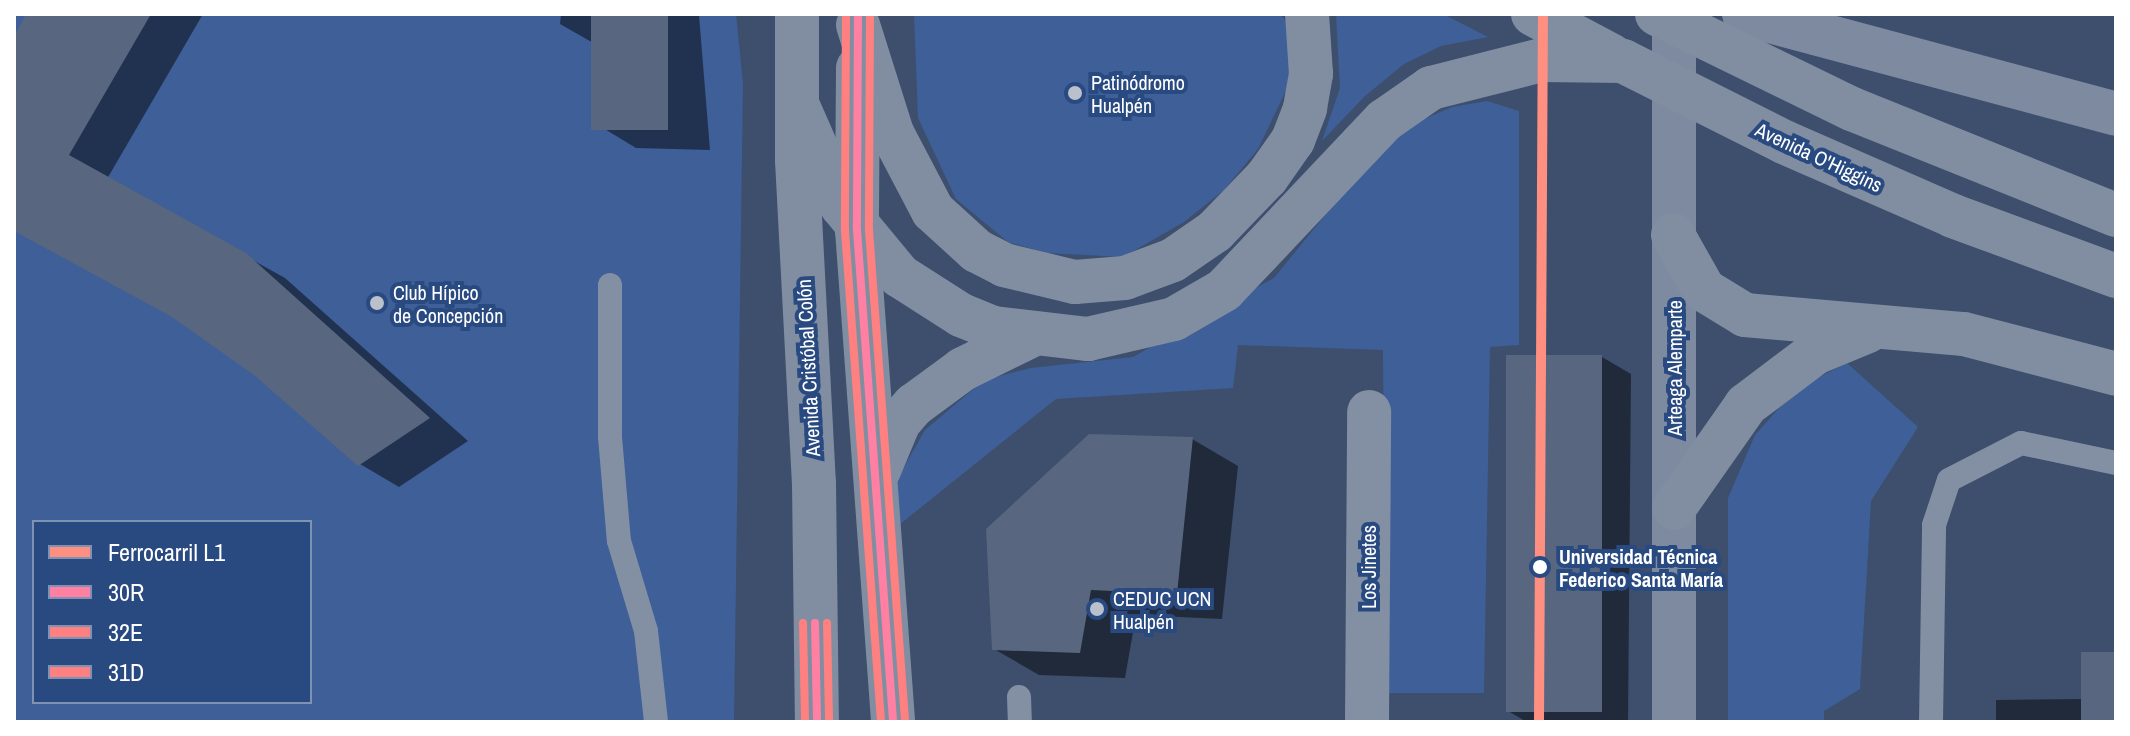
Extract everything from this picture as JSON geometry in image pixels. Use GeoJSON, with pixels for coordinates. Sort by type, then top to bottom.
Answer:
{"type":"FeatureCollection","features":[{"type":"Feature","properties":{"kind":"main road","name":"Avenida Cristóbal Colón"},"geometry":{"type":"LineString","coordinates":[[797,14],[817,722]]}},
{"type":"Feature","properties":{"kind":"main road"},"geometry":{"type":"LineString","coordinates":[[858,19],[892,133],[933,211],[977,251],[1004,265],[1075,282],[1125,278],[1173,260],[1215,231],[1267,177],[1293,140],[1305,108],[1311,58],[1307,14]]}},
{"type":"Feature","properties":{"kind":"main road","name":"Avenida O'Higgins"},"geometry":{"type":"LineString","coordinates":[[1533,14],[1868,180],[2116,276]]}},
{"type":"Feature","properties":{"kind":"main road"},"geometry":{"type":"LineString","coordinates":[[1657,14],[1852,109],[2116,215]]}},
{"type":"Feature","properties":{"kind":"main road","name":"Arteaga Alemparte"},"geometry":{"type":"LineString","coordinates":[[1674,14],[1674,722]]}},
{"type":"Feature","properties":{"kind":"main road"},"geometry":{"type":"LineString","coordinates":[[1744,14],[2116,114]]}},
{"type":"Feature","properties":{"kind":"main road"},"geometry":{"type":"LineString","coordinates":[[858,19],[857,230],[878,472],[882,601],[893,722]]}},
{"type":"Feature","properties":{"kind":"main road"},"geometry":{"type":"LineString","coordinates":[[798,106],[829,182],[857,230],[900,276],[929,297],[994,328],[1030,336],[1117,336],[1200,306],[1245,272],[1385,120],[1431,88],[1542,60],[1623,61]]}},
{"type":"Feature","properties":{"kind":"main road"},"geometry":{"type":"LineString","coordinates":[[1673,235],[1704,290],[1732,310],[1762,319],[1870,330],[1964,334],[2116,374]]}},
{"type":"Feature","properties":{"kind":"main road"},"geometry":{"type":"LineString","coordinates":[[1674,508],[1746,405],[1815,353],[1870,330]]}},
{"type":"Feature","properties":{"kind":"main road"},"geometry":{"type":"LineString","coordinates":[[878,472],[899,422],[914,405],[963,369],[1030,336]]}},
{"type":"Feature","properties":{"kind":"street","name":"Los Jinetes"},"geometry":{"type":"LineString","coordinates":[[1367,722],[1369,412]]}},
{"type":"Feature","properties":{"kind":"lane"},"geometry":{"type":"LineString","coordinates":[[610,285],[610,437],[619,541],[646,631],[656,722]]}},
{"type":"Feature","properties":{"kind":"lane"},"geometry":{"type":"LineString","coordinates":[[1931,722],[1934,525],[1949,480],[2021,443],[2116,463]]}},
{"type":"Feature","properties":{"kind":"lane"},"geometry":{"type":"LineString","coordinates":[[1019,697],[1020,722]]}},
{"type":"Feature","properties":{"kind":"shaded area","name":"Club Hípico de Concepción"},"geometry":{"type":"Polygon","coordinates":[[[14,14],[736,14],[743,84],[734,722],[14,722],[14,14]]]}},
{"type":"Feature","properties":{"kind":"shaded area"},"geometry":{"type":"Polygon","coordinates":[[[914,14],[1280,14],[1293,30],[1294,74],[1258,149],[1224,190],[1184,222],[1123,257],[1046,253],[1008,242],[956,199],[918,118],[914,14]]]}},
{"type":"Feature","properties":{"kind":"shaded area"},"geometry":{"type":"Polygon","coordinates":[[[1336,14],[1443,14],[1488,37],[1441,46],[1404,64],[1365,96],[1322,141],[1340,88],[1336,14]]]}},
{"type":"Feature","properties":{"kind":"shaded area"},"geometry":{"type":"Polygon","coordinates":[[[1487,101],[1519,111],[1519,345],[1490,347],[1484,693],[1385,693],[1383,350],[1238,345],[1233,388],[1056,399],[889,533],[894,485],[925,430],[984,380],[1031,368],[1133,357],[1274,278],[1374,155],[1422,120],[1452,107],[1487,101]]]}},
{"type":"Feature","properties":{"kind":"shaded area"},"geometry":{"type":"Polygon","coordinates":[[[1847,363],[1918,427],[1871,501],[1860,689],[1824,711],[1824,722],[1728,722],[1728,498],[1755,435],[1797,388],[1847,363]]]}},
{"type":"Feature","properties":{"kind":"building"},"geometry":{"type":"Polygon","coordinates":[[[26,14],[151,14],[69,155],[246,253],[430,418],[358,466],[254,375],[172,317],[14,231],[14,37],[26,14]]]}},
{"type":"Feature","properties":{"kind":"building"},"geometry":{"type":"Polygon","coordinates":[[[591,14],[668,14],[668,130],[591,130],[591,14]]]}},
{"type":"Feature","properties":{"kind":"building"},"geometry":{"type":"Polygon","coordinates":[[[1506,355],[1602,355],[1602,712],[1506,712],[1506,355]]]}},
{"type":"Feature","properties":{"kind":"building"},"geometry":{"type":"Polygon","coordinates":[[[1089,434],[1193,437],[1177,594],[1091,590],[1080,653],[992,650],[986,529],[1089,434]]]}},
{"type":"Feature","properties":{"kind":"building"},"geometry":{"type":"Polygon","coordinates":[[[2081,652],[2116,652],[2116,722],[2081,722],[2081,652]]]}},
{"type":"Feature","properties":{"kind":"rail line","name":"L1"},"geometry":{"type":"LineString","coordinates":[[1539,722],[1543,14]]}},
{"type":"Feature","properties":{"kind":"transit line","name":"32E"},"geometry":{"type":"LineString","coordinates":[[846,14],[845,231],[881,722]]}},
{"type":"Feature","properties":{"kind":"transit line","name":"30R"},"geometry":{"type":"LineString","coordinates":[[858,14],[857,230],[893,722]]}},
{"type":"Feature","properties":{"kind":"transit line","name":"31D"},"geometry":{"type":"LineString","coordinates":[[870,14],[869,230],[905,721]]}},
{"type":"Feature","properties":{"kind":"transit line","name":"32E"},"geometry":{"type":"LineString","coordinates":[[803,623],[805,722]]}},
{"type":"Feature","properties":{"kind":"transit line","name":"30R"},"geometry":{"type":"LineString","coordinates":[[815,623],[817,722]]}},
{"type":"Feature","properties":{"kind":"transit line","name":"31D"},"geometry":{"type":"LineString","coordinates":[[827,623],[829,722]]}},
{"type":"Feature","properties":{"kind":"place","name":"Patinódromo Hualpén"},"geometry":{"type":"Point","coordinates":[1075,93]}},
{"type":"Feature","properties":{"kind":"place","name":"Club Hípico de Concepción"},"geometry":{"type":"Point","coordinates":[377,303]}},
{"type":"Feature","properties":{"kind":"place","name":"Universidad Técnica Federico Santa María"},"geometry":{"type":"Point","coordinates":[1540,567]}},
{"type":"Feature","properties":{"kind":"place","name":"CEDUC UCN Hualpén"},"geometry":{"type":"Point","coordinates":[1097,609]}}]}
